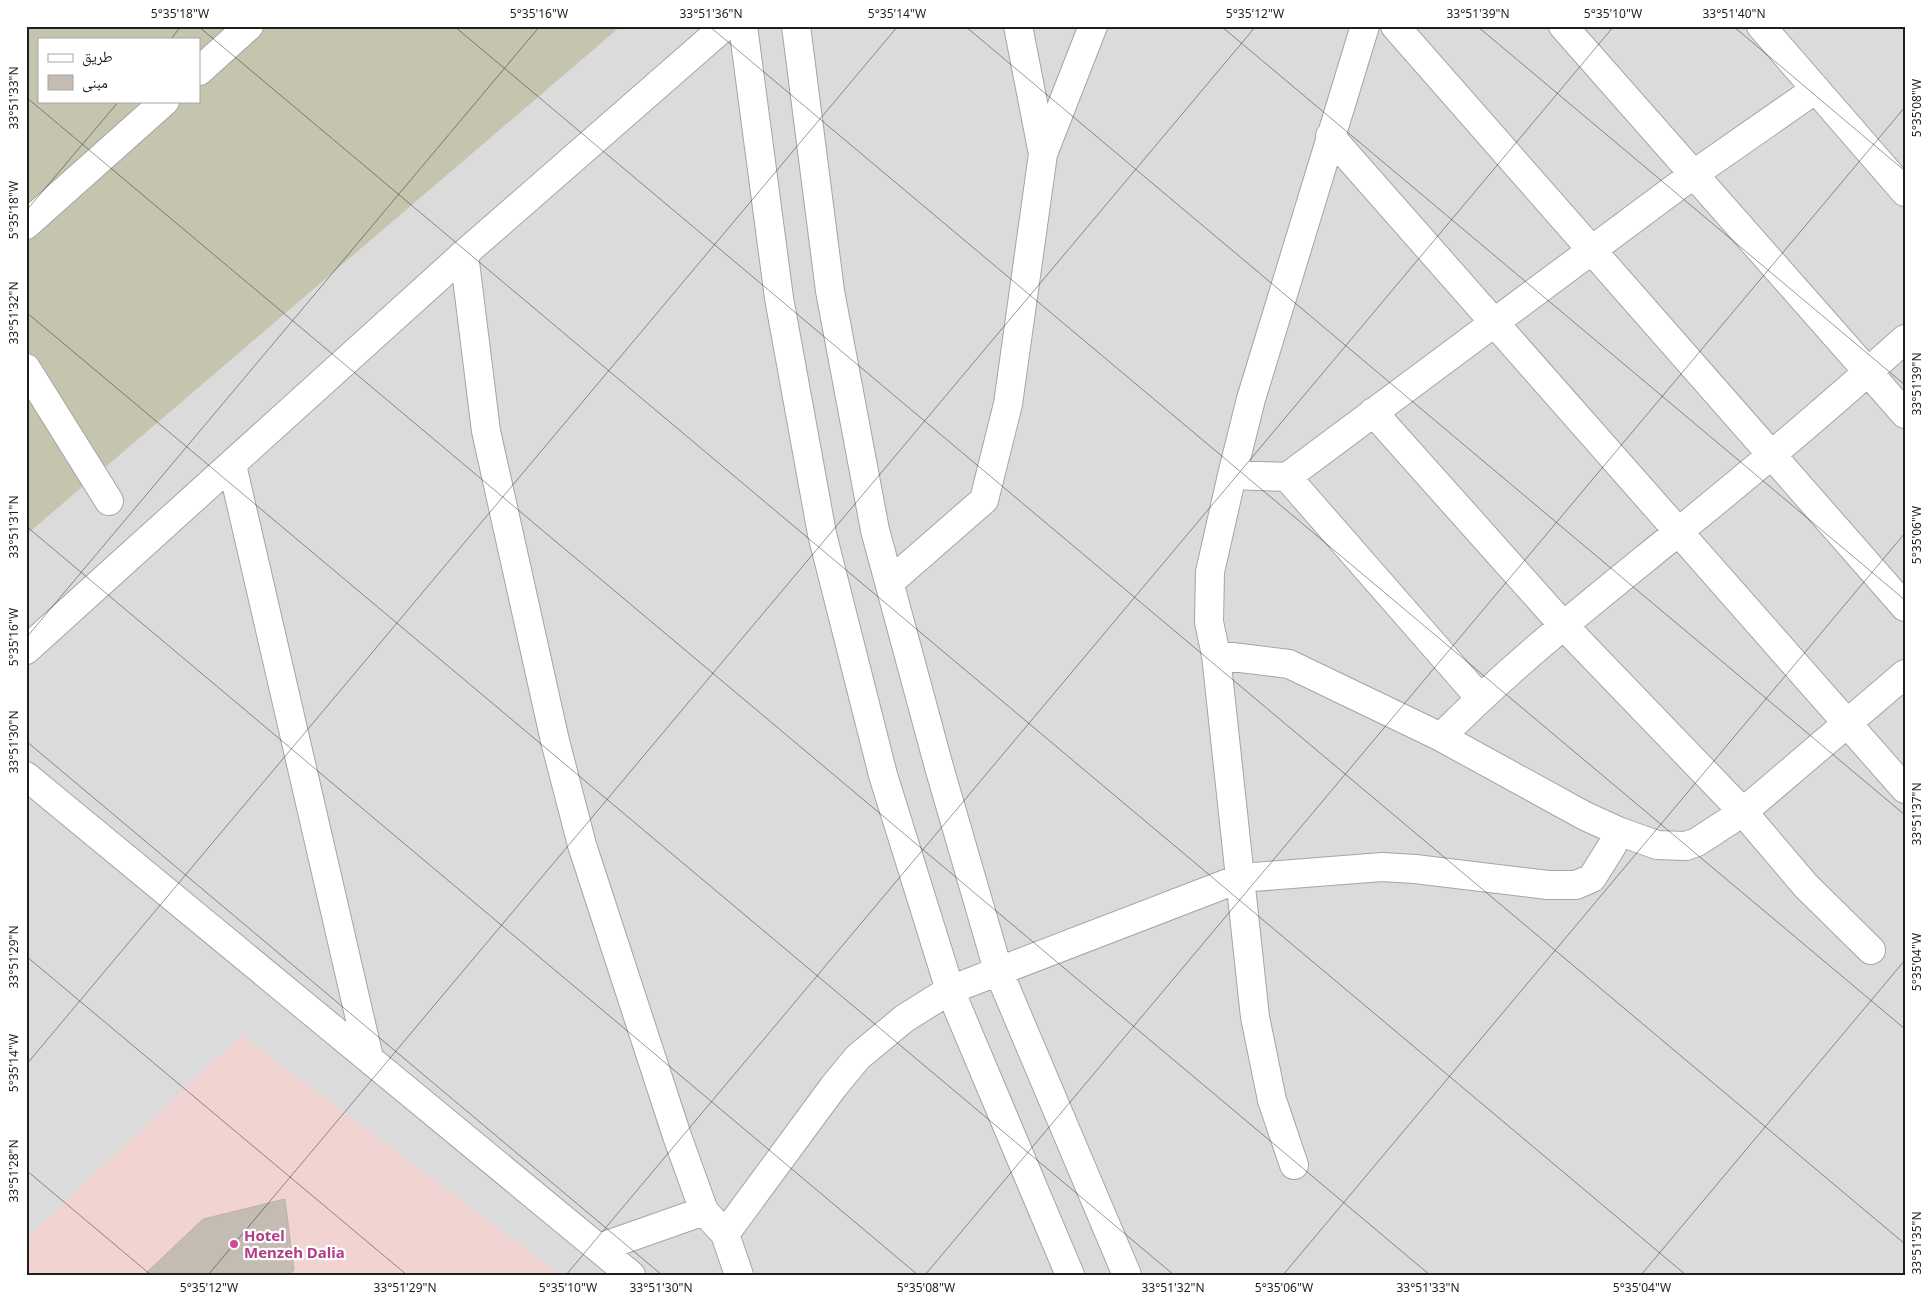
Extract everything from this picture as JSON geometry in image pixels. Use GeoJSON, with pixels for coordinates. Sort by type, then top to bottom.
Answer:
{"type":"FeatureCollection","features":[{"type":"Feature","properties":{"kind":"street"},"geometry":{"type":"LineString","coordinates":[[200,70],[249,26]]}},
{"type":"Feature","properties":{"kind":"street"},"geometry":{"type":"LineString","coordinates":[[26,650],[464,254],[725,26]]}},
{"type":"Feature","properties":{"kind":"street"},"geometry":{"type":"LineString","coordinates":[[742,26],[778,298],[822,534],[883,775],[950,990],[1070,1275]]}},
{"type":"Feature","properties":{"kind":"street"},"geometry":{"type":"LineString","coordinates":[[796,26],[830,291],[875,530],[939,767],[998,970],[1127,1275]]}},
{"type":"Feature","properties":{"kind":"street"},"geometry":{"type":"LineString","coordinates":[[1018,26],[1043,154]]}},
{"type":"Feature","properties":{"kind":"street"},"geometry":{"type":"LineString","coordinates":[[890,582],[984,500],[1008,404],[1043,154],[1093,26]]}},
{"type":"Feature","properties":{"kind":"street"},"geometry":{"type":"LineString","coordinates":[[1294,1165],[1272,1100],[1255,1017],[1242,878],[1216,655],[1209,622],[1210,572],[1251,399],[1365,26]]}},
{"type":"Feature","properties":{"kind":"street"},"geometry":{"type":"LineString","coordinates":[[1395,26],[1905,607]]}},
{"type":"Feature","properties":{"kind":"street"},"geometry":{"type":"LineString","coordinates":[[1563,26],[1905,414]]}},
{"type":"Feature","properties":{"kind":"street"},"geometry":{"type":"LineString","coordinates":[[1761,26],[1905,192]]}},
{"type":"Feature","properties":{"kind":"street"},"geometry":{"type":"LineString","coordinates":[[1232,475],[1287,477],[1694,174],[1816,89]]}},
{"type":"Feature","properties":{"kind":"street"},"geometry":{"type":"LineString","coordinates":[[26,225],[164,102]]}},
{"type":"Feature","properties":{"kind":"street"},"geometry":{"type":"LineString","coordinates":[[1330,136],[1905,789]]}},
{"type":"Feature","properties":{"kind":"street"},"geometry":{"type":"LineString","coordinates":[[464,254],[486,431],[555,741],[582,845],[674,1127],[704,1211],[725,1234],[739,1275]]}},
{"type":"Feature","properties":{"kind":"street"},"geometry":{"type":"LineString","coordinates":[[1441,737],[1480,698],[1563,625],[1771,455],[1905,339]]}},
{"type":"Feature","properties":{"kind":"street"},"geometry":{"type":"LineString","coordinates":[[26,368],[109,501]]}},
{"type":"Feature","properties":{"kind":"street"},"geometry":{"type":"LineString","coordinates":[[1373,412],[1563,625],[1743,812],[1806,886],[1871,950]]}},
{"type":"Feature","properties":{"kind":"street"},"geometry":{"type":"LineString","coordinates":[[232,465],[369,1058]]}},
{"type":"Feature","properties":{"kind":"street"},"geometry":{"type":"LineString","coordinates":[[1287,477],[1480,698]]}},
{"type":"Feature","properties":{"kind":"street"},"geometry":{"type":"LineString","coordinates":[[1216,655],[1290,664],[1441,737],[1585,816],[1657,846],[1686,846],[1743,812],[1905,674]]}},
{"type":"Feature","properties":{"kind":"street"},"geometry":{"type":"LineString","coordinates":[[26,776],[632,1275]]}},
{"type":"Feature","properties":{"kind":"street"},"geometry":{"type":"LineString","coordinates":[[725,1234],[828,1092],[858,1057],[905,1018],[950,990],[1242,878],[1382,867],[1415,869],[1548,885],[1576,885],[1592,878],[1612,846],[1618,830]]}},
{"type":"Feature","properties":{"kind":"street"},"geometry":{"type":"LineString","coordinates":[[599,1248],[704,1211]]}},
{"type":"Feature","properties":{"kind":"shaded area"},"geometry":{"type":"Polygon","coordinates":[[[26,26],[1905,26],[1905,1275],[26,1275],[26,26]]]}},
{"type":"Feature","properties":{"kind":"shaded area"},"geometry":{"type":"Polygon","coordinates":[[[26,26],[621,26],[26,535],[26,26]]]}},
{"type":"Feature","properties":{"kind":"shaded area"},"geometry":{"type":"Polygon","coordinates":[[[241,1035],[560,1275],[26,1275],[26,1239],[241,1035]]]}},
{"type":"Feature","properties":{"kind":"building","name":"Hotel Menzeh Dalia"},"geometry":{"type":"Polygon","coordinates":[[[285,1199],[294,1270],[290,1275],[144,1275],[203,1219],[285,1199]]]}},
{"type":"Feature","properties":{"kind":"place","name":"Hotel Menzeh Dalia"},"geometry":{"type":"Point","coordinates":[234,1244]}}]}
